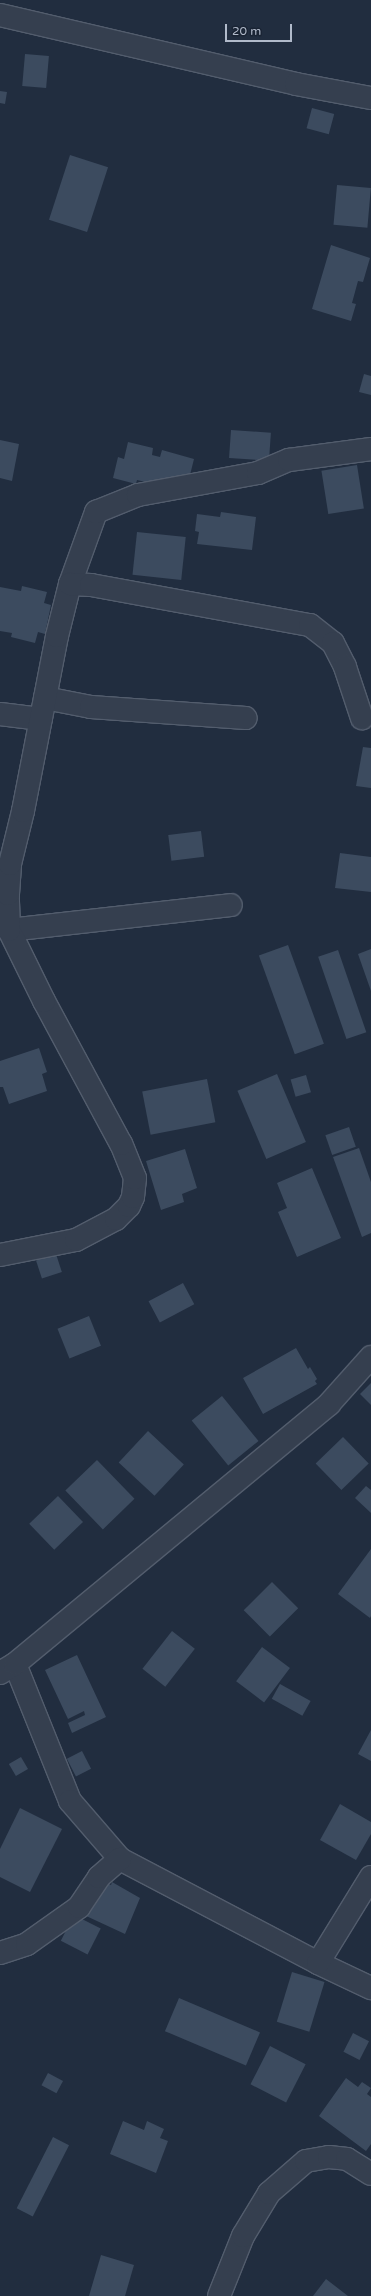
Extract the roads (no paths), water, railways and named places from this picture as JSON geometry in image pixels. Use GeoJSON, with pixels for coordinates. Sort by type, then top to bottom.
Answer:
{"type":"FeatureCollection","features":[{"type":"Feature","properties":{"kind":"street"},"geometry":{"type":"LineString","coordinates":[[0,15],[296,84],[371,98]]}},
{"type":"Feature","properties":{"kind":"street"},"geometry":{"type":"LineString","coordinates":[[0,1255],[76,1240],[116,1220],[129,1206],[134,1197],[135,1178],[121,1144],[44,1001],[9,930],[8,894],[10,864],[70,584],[96,512],[138,495],[258,473],[289,460],[371,449]]}},
{"type":"Feature","properties":{"kind":"street"},"geometry":{"type":"LineString","coordinates":[[70,584],[91,585],[310,626],[333,643],[345,667],[362,718]]}},
{"type":"Feature","properties":{"kind":"street"},"geometry":{"type":"LineString","coordinates":[[0,714],[43,708],[92,707],[246,718]]}},
{"type":"Feature","properties":{"kind":"street"},"geometry":{"type":"LineString","coordinates":[[9,930],[231,904]]}},
{"type":"Feature","properties":{"kind":"street"},"geometry":{"type":"LineString","coordinates":[[369,1365],[329,1404],[7,1668],[70,1801],[120,1859],[318,1963],[371,1988]]}},
{"type":"Feature","properties":{"kind":"street"},"geometry":{"type":"LineString","coordinates":[[0,1953],[27,1944],[79,1907],[99,1877],[120,1859]]}},
{"type":"Feature","properties":{"kind":"street"},"geometry":{"type":"LineString","coordinates":[[318,1963],[371,1877]]}},
{"type":"Feature","properties":{"kind":"street"},"geometry":{"type":"LineString","coordinates":[[219,2296],[243,2236],[269,2193],[306,2161],[329,2157],[347,2159],[371,2174]]}}]}
